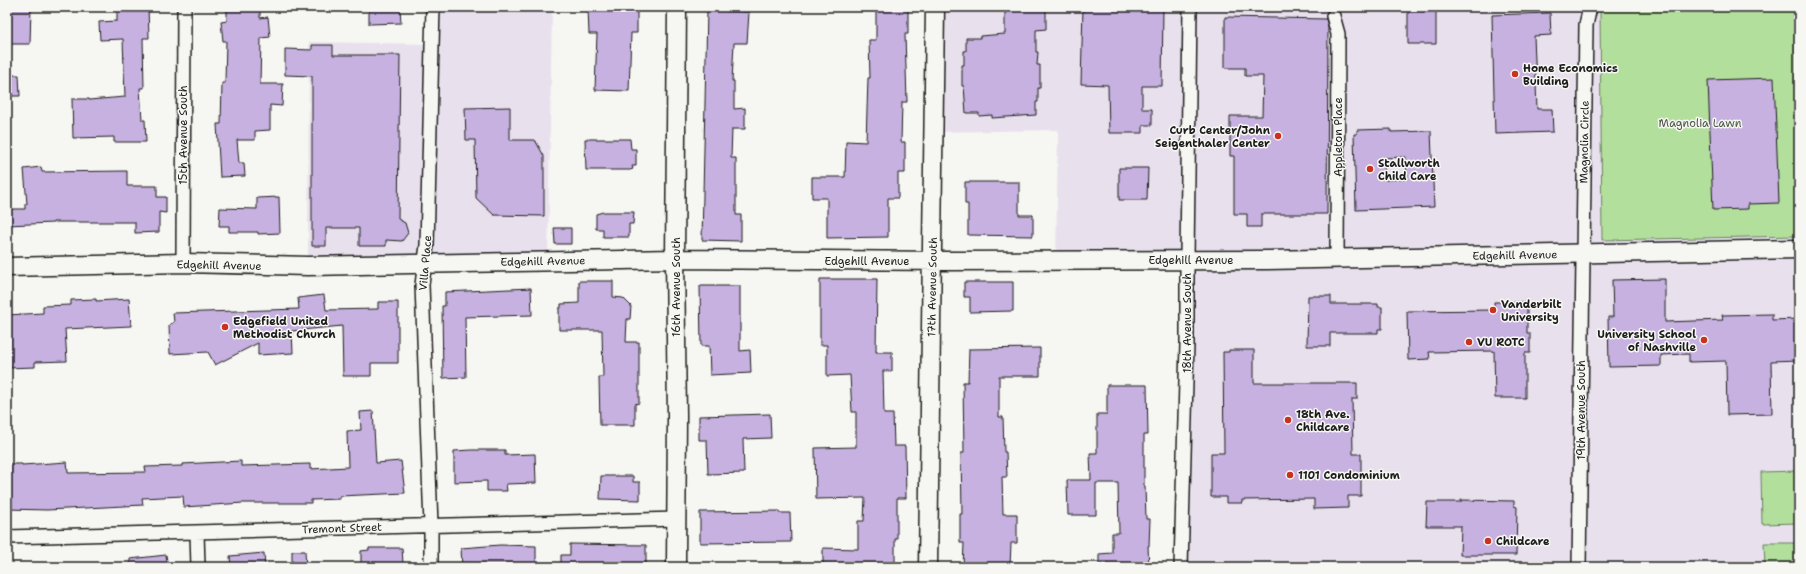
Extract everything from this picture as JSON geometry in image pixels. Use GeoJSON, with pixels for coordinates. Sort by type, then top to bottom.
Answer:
{"type":"FeatureCollection","features":[{"type":"Feature","properties":{"kind":"street","name":"15th Avenue South"},"geometry":{"type":"LineString","coordinates":[[183,264],[184,7]]}},
{"type":"Feature","properties":{"kind":"street","name":"Villa Place"},"geometry":{"type":"LineString","coordinates":[[431,567],[431,525],[422,285],[427,245],[433,7]]}},
{"type":"Feature","properties":{"kind":"street","name":"16th Avenue South"},"geometry":{"type":"LineString","coordinates":[[676,567],[675,259],[677,7]]}},
{"type":"Feature","properties":{"kind":"street","name":"17th Avenue South"},"geometry":{"type":"LineString","coordinates":[[928,567],[935,7]]}},
{"type":"Feature","properties":{"kind":"street","name":"18th Avenue South"},"geometry":{"type":"LineString","coordinates":[[1181,567],[1187,344],[1190,7]]}},
{"type":"Feature","properties":{"kind":"street","name":"Magnolia Circle"},"geometry":{"type":"LineString","coordinates":[[1582,254],[1586,25],[1590,7]]}},
{"type":"Feature","properties":{"kind":"street","name":"Appleton Place"},"geometry":{"type":"LineString","coordinates":[[1333,16],[1338,34],[1337,259]]}},
{"type":"Feature","properties":{"kind":"street","name":"Edgehill Avenue"},"geometry":{"type":"LineString","coordinates":[[7,267],[183,264],[308,266],[675,259],[933,261],[1337,259],[1799,249]]}},
{"type":"Feature","properties":{"kind":"street","name":"19th Avenue South"},"geometry":{"type":"LineString","coordinates":[[1579,567],[1582,254]]}},
{"type":"Feature","properties":{"kind":"street","name":"Tremont Street"},"geometry":{"type":"LineString","coordinates":[[7,537],[677,519]]}},
{"type":"Feature","properties":{"kind":"street"},"geometry":{"type":"LineString","coordinates":[[198,533],[198,567]]}},
{"type":"Feature","properties":{"kind":"shaded area"},"geometry":{"type":"Polygon","coordinates":[[[433,7],[552,7],[548,261],[308,266],[309,42],[432,44],[433,7]]]}},
{"type":"Feature","properties":{"kind":"shaded area","name":"Vanderbilt University"},"geometry":{"type":"Polygon","coordinates":[[[935,7],[1799,7],[1799,567],[1181,567],[1187,260],[1056,264],[1058,130],[934,132],[935,7]]]}},
{"type":"Feature","properties":{"kind":"green space","name":"Magnolia Lawn"},"geometry":{"type":"Polygon","coordinates":[[[1602,7],[1799,7],[1799,236],[1602,240],[1600,10],[1602,7]]]}},
{"type":"Feature","properties":{"kind":"green space"},"geometry":{"type":"Polygon","coordinates":[[[1799,471],[1799,523],[1762,524],[1761,472],[1799,471]]]}},
{"type":"Feature","properties":{"kind":"green space"},"geometry":{"type":"Polygon","coordinates":[[[1764,543],[1799,543],[1799,567],[1765,567],[1764,543]]]}},
{"type":"Feature","properties":{"kind":"building"},"geometry":{"type":"Polygon","coordinates":[[[7,7],[31,7],[30,44],[7,44],[7,7]]]}},
{"type":"Feature","properties":{"kind":"building"},"geometry":{"type":"Polygon","coordinates":[[[117,7],[148,7],[149,38],[143,38],[144,88],[140,88],[142,120],[145,120],[146,142],[114,142],[114,137],[73,138],[72,99],[89,100],[125,97],[123,39],[100,40],[99,22],[117,21],[117,7]]]}},
{"type":"Feature","properties":{"kind":"building"},"geometry":{"type":"Polygon","coordinates":[[[227,7],[260,7],[260,18],[268,17],[270,37],[261,38],[260,84],[283,84],[282,106],[270,105],[270,130],[255,131],[255,140],[237,140],[239,163],[244,163],[245,176],[220,177],[217,124],[221,124],[222,83],[225,83],[226,41],[223,41],[221,22],[227,21],[227,7]]]}},
{"type":"Feature","properties":{"kind":"building"},"geometry":{"type":"Polygon","coordinates":[[[369,7],[400,7],[401,23],[369,24],[369,7]]]}},
{"type":"Feature","properties":{"kind":"building"},"geometry":{"type":"Polygon","coordinates":[[[599,7],[637,11],[637,33],[631,33],[629,91],[595,90],[597,34],[589,34],[588,9],[599,9],[599,7]]]}},
{"type":"Feature","properties":{"kind":"building"},"geometry":{"type":"Polygon","coordinates":[[[876,7],[908,7],[908,34],[905,34],[907,102],[902,102],[901,142],[905,142],[905,173],[898,173],[898,198],[888,198],[888,237],[827,238],[827,198],[812,198],[812,177],[845,177],[846,141],[866,142],[868,78],[870,78],[869,40],[876,40],[876,7]]]}},
{"type":"Feature","properties":{"kind":"building"},"geometry":{"type":"Polygon","coordinates":[[[1005,7],[1046,7],[1046,29],[1036,30],[1036,52],[1038,52],[1037,65],[1040,65],[1040,88],[1038,88],[1036,115],[992,118],[992,115],[979,116],[979,113],[966,113],[964,86],[962,86],[962,65],[964,65],[966,38],[980,38],[980,36],[1005,34],[1005,7]]]}},
{"type":"Feature","properties":{"kind":"building"},"geometry":{"type":"Polygon","coordinates":[[[1083,7],[1163,7],[1162,86],[1142,86],[1142,109],[1152,109],[1152,125],[1143,125],[1143,133],[1109,133],[1108,85],[1081,84],[1083,7]]]}},
{"type":"Feature","properties":{"kind":"building"},"geometry":{"type":"Polygon","coordinates":[[[1408,7],[1436,7],[1436,44],[1408,44],[1408,7]]]}},
{"type":"Feature","properties":{"kind":"building"},"geometry":{"type":"Polygon","coordinates":[[[707,10],[749,12],[747,43],[734,43],[732,81],[734,81],[734,109],[745,108],[745,129],[732,129],[731,158],[736,158],[736,215],[741,215],[741,241],[702,240],[707,10]]]}},
{"type":"Feature","properties":{"kind":"building","name":"Home Economics Building"},"geometry":{"type":"Polygon","coordinates":[[[1550,13],[1551,35],[1534,36],[1537,109],[1552,109],[1553,132],[1495,134],[1492,15],[1550,13]]]}},
{"type":"Feature","properties":{"kind":"building","name":"Curb Center/John Seigenthaler Center"},"geometry":{"type":"Polygon","coordinates":[[[1225,17],[1326,19],[1328,26],[1327,214],[1261,214],[1261,227],[1247,227],[1247,214],[1234,214],[1234,156],[1230,156],[1230,116],[1262,116],[1263,76],[1245,76],[1245,68],[1225,68],[1225,17]]]}},
{"type":"Feature","properties":{"kind":"building"},"geometry":{"type":"Polygon","coordinates":[[[312,45],[333,45],[333,55],[400,55],[398,219],[405,223],[408,233],[402,241],[386,240],[386,246],[359,246],[359,228],[326,228],[326,246],[312,246],[312,76],[285,75],[285,49],[312,50],[312,45]]]}},
{"type":"Feature","properties":{"kind":"building"},"geometry":{"type":"Polygon","coordinates":[[[7,75],[19,75],[20,96],[7,96],[7,75]]]}},
{"type":"Feature","properties":{"kind":"building"},"geometry":{"type":"Polygon","coordinates":[[[1774,78],[1779,203],[1748,204],[1748,209],[1713,210],[1708,80],[1774,78]]]}},
{"type":"Feature","properties":{"kind":"building"},"geometry":{"type":"Polygon","coordinates":[[[510,107],[510,140],[535,140],[544,156],[544,216],[494,215],[476,198],[475,140],[466,140],[465,108],[510,107]]]}},
{"type":"Feature","properties":{"kind":"building","name":"Stallworth Child Care"},"geometry":{"type":"Polygon","coordinates":[[[1391,129],[1391,132],[1431,131],[1434,207],[1356,210],[1354,134],[1357,134],[1357,130],[1391,129]],[[1406,157],[1384,158],[1385,180],[1407,179],[1406,157]]]}},
{"type":"Feature","properties":{"kind":"building"},"geometry":{"type":"Polygon","coordinates":[[[585,139],[630,139],[631,149],[636,149],[636,166],[632,166],[633,169],[630,170],[586,170],[585,139]]]}},
{"type":"Feature","properties":{"kind":"building"},"geometry":{"type":"Polygon","coordinates":[[[41,167],[42,172],[127,171],[127,186],[157,186],[157,197],[166,197],[166,213],[159,212],[159,232],[135,233],[135,222],[53,222],[7,225],[7,209],[25,209],[25,204],[27,204],[24,169],[41,167]]]}},
{"type":"Feature","properties":{"kind":"building"},"geometry":{"type":"Polygon","coordinates":[[[1119,168],[1148,168],[1147,200],[1119,200],[1119,168]]]}},
{"type":"Feature","properties":{"kind":"building"},"geometry":{"type":"Polygon","coordinates":[[[965,182],[1019,182],[1019,215],[1033,215],[1033,236],[968,235],[968,204],[965,204],[965,182]]]}},
{"type":"Feature","properties":{"kind":"building"},"geometry":{"type":"Polygon","coordinates":[[[279,197],[280,233],[258,234],[258,232],[229,232],[229,226],[219,226],[220,208],[257,209],[257,198],[279,197]]]}},
{"type":"Feature","properties":{"kind":"building"},"geometry":{"type":"Polygon","coordinates":[[[603,212],[634,212],[633,224],[629,224],[629,237],[603,237],[603,229],[596,229],[596,214],[603,212]]]}},
{"type":"Feature","properties":{"kind":"building"},"geometry":{"type":"Polygon","coordinates":[[[554,228],[571,228],[571,244],[555,244],[554,228]]]}},
{"type":"Feature","properties":{"kind":"building"},"geometry":{"type":"Polygon","coordinates":[[[820,279],[877,279],[876,352],[892,352],[892,371],[883,371],[884,414],[893,414],[894,446],[905,446],[906,498],[897,498],[895,567],[823,567],[823,548],[858,549],[858,521],[864,521],[865,498],[816,499],[815,448],[856,447],[856,412],[852,412],[850,375],[827,376],[827,345],[820,345],[820,279]]]}},
{"type":"Feature","properties":{"kind":"building","name":"University School of Nashville"},"geometry":{"type":"Polygon","coordinates":[[[1665,279],[1665,322],[1723,320],[1722,315],[1772,314],[1772,320],[1799,319],[1799,360],[1771,361],[1772,414],[1727,415],[1726,361],[1689,362],[1689,354],[1661,355],[1661,366],[1609,367],[1608,317],[1613,317],[1612,280],[1665,279]]]}},
{"type":"Feature","properties":{"kind":"building"},"geometry":{"type":"Polygon","coordinates":[[[579,281],[613,281],[613,297],[623,298],[631,306],[630,319],[627,319],[626,342],[639,342],[639,403],[635,404],[635,425],[600,425],[599,377],[603,377],[602,330],[559,330],[559,308],[561,308],[561,304],[579,303],[579,281]]]}},
{"type":"Feature","properties":{"kind":"building"},"geometry":{"type":"Polygon","coordinates":[[[964,282],[1013,282],[1013,311],[970,312],[970,297],[964,297],[964,282]]]}},
{"type":"Feature","properties":{"kind":"building"},"geometry":{"type":"Polygon","coordinates":[[[700,286],[740,286],[740,351],[750,350],[751,373],[710,375],[709,346],[701,346],[700,286]]]}},
{"type":"Feature","properties":{"kind":"building"},"geometry":{"type":"Polygon","coordinates":[[[531,288],[532,315],[465,317],[466,377],[443,378],[442,306],[445,306],[445,292],[531,288]]]}},
{"type":"Feature","properties":{"kind":"building"},"geometry":{"type":"Polygon","coordinates":[[[324,295],[326,310],[378,309],[378,302],[398,302],[398,363],[371,363],[371,376],[343,376],[342,326],[292,331],[293,353],[258,355],[258,343],[215,365],[208,352],[170,354],[169,325],[174,322],[173,313],[299,309],[298,298],[324,295]]]}},
{"type":"Feature","properties":{"kind":"building"},"geometry":{"type":"Polygon","coordinates":[[[1308,296],[1331,296],[1331,304],[1378,304],[1378,307],[1382,307],[1382,329],[1378,329],[1378,333],[1330,333],[1330,346],[1307,346],[1308,296]]]}},
{"type":"Feature","properties":{"kind":"building"},"geometry":{"type":"Polygon","coordinates":[[[96,299],[96,301],[129,299],[131,326],[65,329],[67,361],[35,362],[35,367],[7,368],[7,315],[43,313],[43,306],[71,305],[71,300],[96,299]]]}},
{"type":"Feature","properties":{"kind":"building","name":"VU ROTC"},"geometry":{"type":"Polygon","coordinates":[[[1494,302],[1527,302],[1527,333],[1530,333],[1530,353],[1525,353],[1525,398],[1495,398],[1494,351],[1429,352],[1430,359],[1408,360],[1407,311],[1494,310],[1494,302]]]}},
{"type":"Feature","properties":{"kind":"building"},"geometry":{"type":"Polygon","coordinates":[[[1040,348],[1040,376],[999,376],[999,417],[1003,417],[1004,452],[1006,452],[1007,477],[1002,477],[1003,514],[1017,514],[1017,543],[1011,543],[1010,567],[963,567],[964,543],[960,543],[960,514],[962,514],[961,453],[964,453],[963,382],[968,382],[969,349],[1040,348]]]}},
{"type":"Feature","properties":{"kind":"building"},"geometry":{"type":"Polygon","coordinates":[[[1229,350],[1254,350],[1254,383],[1357,383],[1357,399],[1352,399],[1353,454],[1361,454],[1361,496],[1348,496],[1348,508],[1314,509],[1314,499],[1242,500],[1242,503],[1226,503],[1226,497],[1211,497],[1211,453],[1224,453],[1223,352],[1229,352],[1229,350]]]}},
{"type":"Feature","properties":{"kind":"building"},"geometry":{"type":"Polygon","coordinates":[[[1107,385],[1147,385],[1148,435],[1144,435],[1144,486],[1146,519],[1150,519],[1148,546],[1149,567],[1108,567],[1108,564],[1099,565],[1099,554],[1112,553],[1112,533],[1119,533],[1118,483],[1096,483],[1096,515],[1068,515],[1067,480],[1091,480],[1090,453],[1097,453],[1097,414],[1107,414],[1107,385]]]}},
{"type":"Feature","properties":{"kind":"building"},"geometry":{"type":"Polygon","coordinates":[[[373,411],[376,463],[401,461],[405,493],[340,496],[340,499],[311,500],[311,503],[243,503],[184,507],[183,496],[142,498],[143,505],[47,510],[7,509],[7,464],[22,465],[67,462],[68,473],[146,472],[145,467],[182,466],[182,464],[241,461],[241,466],[310,464],[310,469],[348,467],[347,431],[361,430],[360,412],[373,411]]]}},
{"type":"Feature","properties":{"kind":"building"},"geometry":{"type":"Polygon","coordinates":[[[770,414],[771,438],[743,439],[744,473],[708,474],[707,440],[699,440],[699,416],[770,414]]]}},
{"type":"Feature","properties":{"kind":"building"},"geometry":{"type":"Polygon","coordinates":[[[505,450],[505,455],[535,454],[536,483],[506,484],[507,491],[487,491],[487,481],[454,482],[454,451],[505,450]]]}},
{"type":"Feature","properties":{"kind":"building"},"geometry":{"type":"Polygon","coordinates":[[[601,476],[633,476],[633,482],[640,482],[640,500],[600,499],[601,476]]]}},
{"type":"Feature","properties":{"kind":"building","name":"Childcare"},"geometry":{"type":"Polygon","coordinates":[[[1461,500],[1514,501],[1514,506],[1517,507],[1516,555],[1460,555],[1461,526],[1426,526],[1427,502],[1461,502],[1461,500]]]}},
{"type":"Feature","properties":{"kind":"building"},"geometry":{"type":"Polygon","coordinates":[[[779,511],[779,513],[790,513],[791,542],[700,543],[700,512],[779,511]]]}},
{"type":"Feature","properties":{"kind":"building"},"geometry":{"type":"Polygon","coordinates":[[[570,544],[646,545],[646,567],[561,567],[561,555],[570,555],[570,544]]]}},
{"type":"Feature","properties":{"kind":"building"},"geometry":{"type":"Polygon","coordinates":[[[500,545],[536,546],[536,567],[462,567],[461,548],[500,545]]]}},
{"type":"Feature","properties":{"kind":"building"},"geometry":{"type":"Polygon","coordinates":[[[369,548],[402,548],[403,564],[401,567],[361,567],[361,551],[369,550],[369,548]]]}},
{"type":"Feature","properties":{"kind":"building"},"geometry":{"type":"Polygon","coordinates":[[[292,551],[305,551],[306,567],[292,567],[292,551]]]}},
{"type":"Feature","properties":{"kind":"building"},"geometry":{"type":"Polygon","coordinates":[[[264,553],[265,566],[231,567],[230,556],[264,553]]]}},
{"type":"Feature","properties":{"kind":"building"},"geometry":{"type":"Polygon","coordinates":[[[166,555],[168,567],[130,567],[130,559],[166,555]]]}},
{"type":"Feature","properties":{"kind":"place","name":"Home Economics Building"},"geometry":{"type":"Point","coordinates":[1515,74]}},
{"type":"Feature","properties":{"kind":"place","name":"Curb Center/John Seigenthaler Center"},"geometry":{"type":"Point","coordinates":[1278,136]}},
{"type":"Feature","properties":{"kind":"place","name":"Stallworth Child Care"},"geometry":{"type":"Point","coordinates":[1370,169]}},
{"type":"Feature","properties":{"kind":"place","name":"Vanderbilt University"},"geometry":{"type":"Point","coordinates":[1493,310]}},
{"type":"Feature","properties":{"kind":"place","name":"Edgefield United Methodist Church"},"geometry":{"type":"Point","coordinates":[225,327]}},
{"type":"Feature","properties":{"kind":"place","name":"University School of Nashville"},"geometry":{"type":"Point","coordinates":[1704,340]}},
{"type":"Feature","properties":{"kind":"place","name":"VU ROTC"},"geometry":{"type":"Point","coordinates":[1469,342]}},
{"type":"Feature","properties":{"kind":"place","name":"18th Ave. Childcare"},"geometry":{"type":"Point","coordinates":[1288,420]}},
{"type":"Feature","properties":{"kind":"place","name":"1101 Condominium"},"geometry":{"type":"Point","coordinates":[1290,475]}},
{"type":"Feature","properties":{"kind":"place","name":"Childcare"},"geometry":{"type":"Point","coordinates":[1488,541]}}]}
